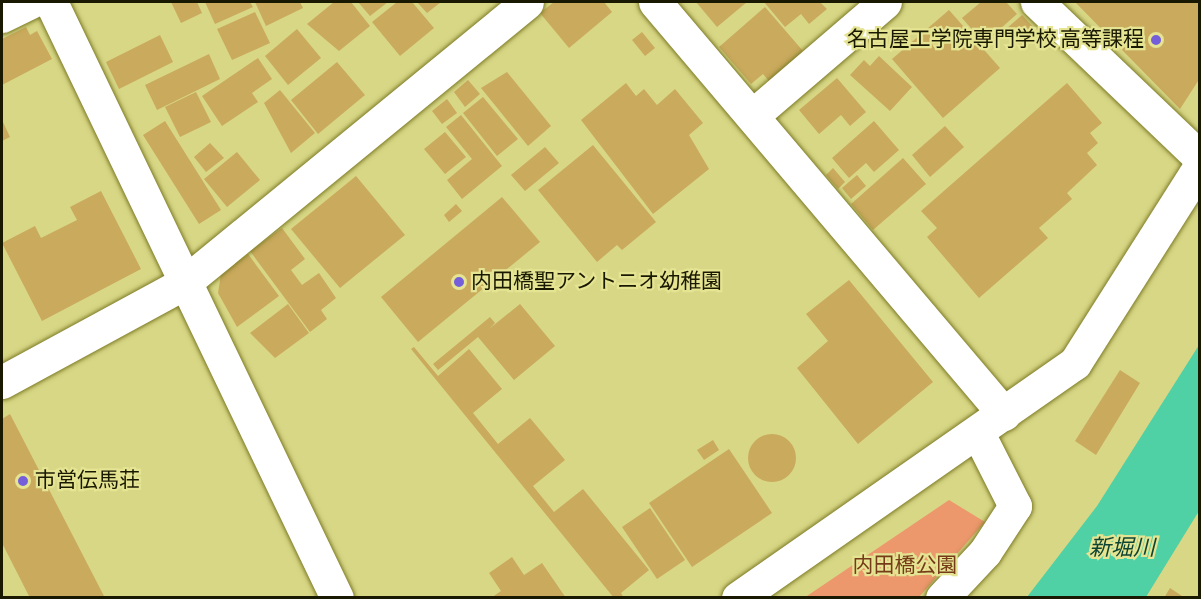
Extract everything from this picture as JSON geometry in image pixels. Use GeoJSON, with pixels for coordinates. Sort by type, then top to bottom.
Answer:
{"type":"FeatureCollection","features":[{"type":"Feature","properties":{"kind":"street"},"geometry":{"type":"LineString","coordinates":[[2,16],[31,2]]}},
{"type":"Feature","properties":{"kind":"street"},"geometry":{"type":"LineString","coordinates":[[51,2],[184,283],[337,597]]}},
{"type":"Feature","properties":{"kind":"street"},"geometry":{"type":"LineString","coordinates":[[2,382],[184,283],[527,2]]}},
{"type":"Feature","properties":{"kind":"street"},"geometry":{"type":"LineString","coordinates":[[655,2],[1004,414]]}},
{"type":"Feature","properties":{"kind":"street"},"geometry":{"type":"LineString","coordinates":[[752,116],[885,2]]}},
{"type":"Feature","properties":{"kind":"street"},"geometry":{"type":"LineString","coordinates":[[1037,2],[1200,158]]}},
{"type":"Feature","properties":{"kind":"street"},"geometry":{"type":"LineString","coordinates":[[738,597],[978,433],[1075,363],[1200,166]]}},
{"type":"Feature","properties":{"kind":"street"},"geometry":{"type":"LineString","coordinates":[[942,597],[985,552],[1015,506],[978,433]]}},
{"type":"Feature","properties":{"kind":"green space","name":"内田橋公園"},"geometry":{"type":"Polygon","coordinates":[[[949,500],[985,522],[919,597],[804,598],[949,500]]]}},
{"type":"Feature","properties":{"kind":"water","name":"新堀川"},"geometry":{"type":"Polygon","coordinates":[[[1199,345],[1199,511],[1146,597],[1027,597],[1097,506],[1199,345]]]}},
{"type":"Feature","properties":{"kind":"building"},"geometry":{"type":"Polygon","coordinates":[[[171,2],[197,2],[202,13],[181,23],[171,2]]]}},
{"type":"Feature","properties":{"kind":"building"},"geometry":{"type":"Polygon","coordinates":[[[205,2],[250,2],[253,7],[215,24],[205,2]]]}},
{"type":"Feature","properties":{"kind":"building"},"geometry":{"type":"Polygon","coordinates":[[[255,2],[300,2],[303,8],[266,26],[255,2]]]}},
{"type":"Feature","properties":{"kind":"building"},"geometry":{"type":"Polygon","coordinates":[[[334,2],[351,2],[370,26],[339,51],[307,24],[334,2]]]}},
{"type":"Feature","properties":{"kind":"building"},"geometry":{"type":"Polygon","coordinates":[[[358,2],[388,2],[370,16],[358,2]]]}},
{"type":"Feature","properties":{"kind":"building"},"geometry":{"type":"Polygon","coordinates":[[[397,2],[412,2],[434,28],[400,56],[372,22],[397,2]]]}},
{"type":"Feature","properties":{"kind":"building"},"geometry":{"type":"Polygon","coordinates":[[[417,2],[441,2],[427,13],[417,2]]]}},
{"type":"Feature","properties":{"kind":"building"},"geometry":{"type":"Polygon","coordinates":[[[554,2],[604,2],[612,12],[569,48],[540,13],[554,2]]]}},
{"type":"Feature","properties":{"kind":"building"},"geometry":{"type":"Polygon","coordinates":[[[696,2],[747,2],[717,27],[696,2]]]}},
{"type":"Feature","properties":{"kind":"building"},"geometry":{"type":"Polygon","coordinates":[[[764,2],[820,2],[827,9],[809,24],[801,14],[785,27],[764,2]]]}},
{"type":"Feature","properties":{"kind":"building"},"geometry":{"type":"Polygon","coordinates":[[[981,2],[1006,2],[1017,14],[984,43],[962,18],[981,2]]]}},
{"type":"Feature","properties":{"kind":"building","name":"名古屋工学院専門学校 高等課程"},"geometry":{"type":"Polygon","coordinates":[[[1075,2],[1200,2],[1200,78],[1180,109],[1075,2]]]}},
{"type":"Feature","properties":{"kind":"building"},"geometry":{"type":"Polygon","coordinates":[[[765,7],[803,51],[769,81],[763,74],[751,84],[719,47],[765,7]]]}},
{"type":"Feature","properties":{"kind":"building"},"geometry":{"type":"Polygon","coordinates":[[[949,10],[1000,68],[943,118],[892,59],[949,10]]]}},
{"type":"Feature","properties":{"kind":"building"},"geometry":{"type":"Polygon","coordinates":[[[255,12],[270,43],[232,60],[217,29],[255,12]]]}},
{"type":"Feature","properties":{"kind":"building"},"geometry":{"type":"Polygon","coordinates":[[[1022,15],[1037,31],[1020,46],[1006,29],[1022,15]]]}},
{"type":"Feature","properties":{"kind":"building"},"geometry":{"type":"Polygon","coordinates":[[[26,27],[30,35],[37,31],[52,59],[2,85],[2,39],[26,27]]]}},
{"type":"Feature","properties":{"kind":"building"},"geometry":{"type":"Polygon","coordinates":[[[297,29],[321,58],[288,85],[265,56],[297,29]]]}},
{"type":"Feature","properties":{"kind":"building"},"geometry":{"type":"Polygon","coordinates":[[[642,32],[655,48],[645,56],[632,40],[642,32]]]}},
{"type":"Feature","properties":{"kind":"building"},"geometry":{"type":"Polygon","coordinates":[[[160,35],[173,62],[119,89],[106,62],[160,35]]]}},
{"type":"Feature","properties":{"kind":"building"},"geometry":{"type":"Polygon","coordinates":[[[209,54],[220,79],[157,110],[145,85],[209,54]]]}},
{"type":"Feature","properties":{"kind":"building"},"geometry":{"type":"Polygon","coordinates":[[[879,56],[912,87],[890,111],[850,75],[864,60],[870,66],[879,56]]]}},
{"type":"Feature","properties":{"kind":"building"},"geometry":{"type":"Polygon","coordinates":[[[258,58],[272,79],[252,93],[258,102],[222,126],[202,96],[258,58]]]}},
{"type":"Feature","properties":{"kind":"building"},"geometry":{"type":"Polygon","coordinates":[[[337,62],[365,95],[318,134],[291,100],[337,62]]]}},
{"type":"Feature","properties":{"kind":"building"},"geometry":{"type":"Polygon","coordinates":[[[507,72],[551,126],[528,146],[481,88],[507,72]]]}},
{"type":"Feature","properties":{"kind":"building"},"geometry":{"type":"Polygon","coordinates":[[[837,78],[866,112],[850,126],[841,115],[819,134],[799,110],[837,78]]]}},
{"type":"Feature","properties":{"kind":"building"},"geometry":{"type":"Polygon","coordinates":[[[468,80],[480,94],[465,107],[454,92],[468,80]]]}},
{"type":"Feature","properties":{"kind":"building"},"geometry":{"type":"Polygon","coordinates":[[[626,83],[636,96],[644,89],[657,105],[675,89],[703,123],[689,135],[709,169],[653,214],[581,120],[626,83]]]}},
{"type":"Feature","properties":{"kind":"building"},"geometry":{"type":"Polygon","coordinates":[[[1067,83],[1102,123],[1090,133],[1098,143],[1087,153],[1097,165],[1067,193],[1072,199],[1039,228],[1048,238],[979,298],[927,237],[937,228],[921,211],[1067,83]]]}},
{"type":"Feature","properties":{"kind":"building"},"geometry":{"type":"Polygon","coordinates":[[[280,90],[315,133],[291,153],[264,103],[280,90]]]}},
{"type":"Feature","properties":{"kind":"building"},"geometry":{"type":"Polygon","coordinates":[[[196,92],[211,122],[180,137],[165,107],[196,92]]]}},
{"type":"Feature","properties":{"kind":"building"},"geometry":{"type":"Polygon","coordinates":[[[483,97],[518,139],[497,156],[463,113],[483,97]]]}},
{"type":"Feature","properties":{"kind":"building"},"geometry":{"type":"Polygon","coordinates":[[[447,99],[457,113],[442,124],[432,111],[447,99]]]}},
{"type":"Feature","properties":{"kind":"building"},"geometry":{"type":"Polygon","coordinates":[[[461,115],[502,166],[462,199],[447,180],[472,159],[446,127],[461,115]]]}},
{"type":"Feature","properties":{"kind":"building"},"geometry":{"type":"Polygon","coordinates":[[[2,120],[10,137],[2,141],[2,120]]]}},
{"type":"Feature","properties":{"kind":"building"},"geometry":{"type":"Polygon","coordinates":[[[165,121],[221,210],[199,224],[143,135],[165,121]]]}},
{"type":"Feature","properties":{"kind":"building"},"geometry":{"type":"Polygon","coordinates":[[[874,121],[899,150],[874,172],[866,163],[849,178],[832,158],[874,121]]]}},
{"type":"Feature","properties":{"kind":"building"},"geometry":{"type":"Polygon","coordinates":[[[945,126],[964,147],[930,177],[912,155],[945,126]]]}},
{"type":"Feature","properties":{"kind":"building"},"geometry":{"type":"Polygon","coordinates":[[[445,132],[466,157],[445,174],[424,149],[445,132]]]}},
{"type":"Feature","properties":{"kind":"building"},"geometry":{"type":"Polygon","coordinates":[[[210,143],[224,158],[206,172],[194,157],[210,143]]]}},
{"type":"Feature","properties":{"kind":"building"},"geometry":{"type":"Polygon","coordinates":[[[593,145],[656,222],[622,250],[617,245],[597,262],[538,190],[593,145]]]}},
{"type":"Feature","properties":{"kind":"building"},"geometry":{"type":"Polygon","coordinates":[[[545,147],[559,163],[525,191],[511,175],[545,147]]]}},
{"type":"Feature","properties":{"kind":"building"},"geometry":{"type":"Polygon","coordinates":[[[237,152],[260,180],[227,207],[204,179],[237,152]]]}},
{"type":"Feature","properties":{"kind":"building"},"geometry":{"type":"Polygon","coordinates":[[[903,158],[926,184],[873,230],[851,204],[903,158]]]}},
{"type":"Feature","properties":{"kind":"building"},"geometry":{"type":"Polygon","coordinates":[[[833,168],[845,182],[838,189],[826,175],[833,168]]]}},
{"type":"Feature","properties":{"kind":"building"},"geometry":{"type":"Polygon","coordinates":[[[857,175],[866,186],[851,199],[842,188],[857,175]]]}},
{"type":"Feature","properties":{"kind":"building"},"geometry":{"type":"Polygon","coordinates":[[[356,176],[405,235],[340,288],[291,229],[356,176]]]}},
{"type":"Feature","properties":{"kind":"building"},"geometry":{"type":"Polygon","coordinates":[[[101,191],[141,269],[42,321],[2,243],[35,226],[41,238],[77,220],[70,207],[101,191]]]}},
{"type":"Feature","properties":{"kind":"building"},"geometry":{"type":"Polygon","coordinates":[[[502,197],[540,242],[418,342],[381,297],[502,197]]]}},
{"type":"Feature","properties":{"kind":"building"},"geometry":{"type":"Polygon","coordinates":[[[456,204],[462,211],[449,222],[444,215],[456,204]]]}},
{"type":"Feature","properties":{"kind":"building"},"geometry":{"type":"Polygon","coordinates":[[[282,228],[305,259],[291,270],[302,285],[319,273],[336,298],[321,310],[327,319],[310,332],[250,251],[282,228]]]}},
{"type":"Feature","properties":{"kind":"building"},"geometry":{"type":"Polygon","coordinates":[[[248,254],[279,296],[237,327],[218,293],[221,274],[248,254]]]}},
{"type":"Feature","properties":{"kind":"building"},"geometry":{"type":"Polygon","coordinates":[[[849,280],[933,382],[858,444],[797,368],[828,341],[806,314],[849,280]]]}},
{"type":"Feature","properties":{"kind":"building"},"geometry":{"type":"Polygon","coordinates":[[[288,304],[309,333],[275,358],[250,333],[288,304]]]}},
{"type":"Feature","properties":{"kind":"building"},"geometry":{"type":"Polygon","coordinates":[[[520,304],[555,346],[514,380],[478,337],[438,370],[433,364],[490,317],[495,323],[489,329],[520,304]]]}},
{"type":"Feature","properties":{"kind":"building"},"geometry":{"type":"Polygon","coordinates":[[[414,347],[438,376],[469,349],[502,389],[473,413],[498,444],[530,418],[565,460],[533,486],[554,512],[583,489],[649,570],[621,593],[624,598],[614,598],[411,349],[414,347]]]}},
{"type":"Feature","properties":{"kind":"building"},"geometry":{"type":"Polygon","coordinates":[[[1120,370],[1140,383],[1096,455],[1075,441],[1120,370]]]}},
{"type":"Feature","properties":{"kind":"building","name":"市営伝馬荘"},"geometry":{"type":"Polygon","coordinates":[[[10,414],[105,598],[30,598],[2,543],[2,419],[10,414]]]}},
{"type":"Feature","properties":{"kind":"building"},"geometry":{"type":"Polygon","coordinates":[[[772,434],[789,441],[796,458],[789,475],[772,482],[755,475],[748,458],[755,441],[772,434]]]}},
{"type":"Feature","properties":{"kind":"building"},"geometry":{"type":"Polygon","coordinates":[[[713,440],[719,450],[704,460],[697,450],[713,440]]]}},
{"type":"Feature","properties":{"kind":"building"},"geometry":{"type":"Polygon","coordinates":[[[729,449],[772,513],[692,567],[649,503],[729,449]]]}},
{"type":"Feature","properties":{"kind":"building"},"geometry":{"type":"Polygon","coordinates":[[[650,508],[685,560],[657,579],[622,527],[650,508]]]}},
{"type":"Feature","properties":{"kind":"building"},"geometry":{"type":"Polygon","coordinates":[[[512,557],[524,575],[542,563],[566,598],[491,598],[501,591],[489,573],[512,557]]]}},
{"type":"Feature","properties":{"kind":"building"},"geometry":{"type":"Polygon","coordinates":[[[1170,588],[1185,598],[1164,598],[1170,588]]]}},
{"type":"Feature","properties":{"kind":"place","name":"名古屋工学院専門学校 高等課程"},"geometry":{"type":"Point","coordinates":[1156,40]}},
{"type":"Feature","properties":{"kind":"place","name":"内田橋聖アントニオ幼稚園"},"geometry":{"type":"Point","coordinates":[459,282]}},
{"type":"Feature","properties":{"kind":"place","name":"市営伝馬荘"},"geometry":{"type":"Point","coordinates":[23,481]}}]}
